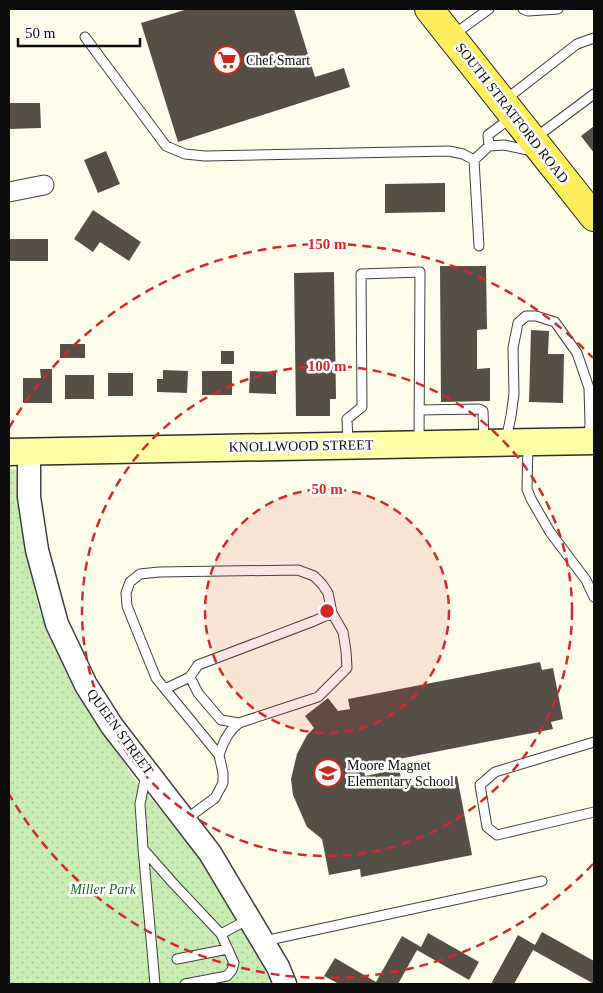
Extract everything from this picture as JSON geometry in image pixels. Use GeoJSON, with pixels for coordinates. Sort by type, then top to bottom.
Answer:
{"type":"FeatureCollection","features":[{"type":"Feature","properties":{"kind":"main road","name":"SOUTH STRATFORD ROAD"},"geometry":{"type":"LineString","coordinates":[[429,9],[594,217]]}},
{"type":"Feature","properties":{"kind":"main road","name":"KNOLLWOOD STREET"},"geometry":{"type":"LineString","coordinates":[[19,452],[506,442],[592,445]]}},
{"type":"Feature","properties":{"kind":"street"},"geometry":{"type":"LineString","coordinates":[[9,192],[44,185]]}},
{"type":"Feature","properties":{"kind":"street","name":"QUEEN STREET"},"geometry":{"type":"LineString","coordinates":[[19,452],[30,497],[37,550],[57,624],[86,685],[112,726],[210,853],[278,967],[285,984]]}},
{"type":"Feature","properties":{"kind":"lane"},"geometry":{"type":"LineString","coordinates":[[451,37],[489,9]]}},
{"type":"Feature","properties":{"kind":"lane"},"geometry":{"type":"LineString","coordinates":[[523,9],[528,11],[558,9]]}},
{"type":"Feature","properties":{"kind":"lane"},"geometry":{"type":"LineString","coordinates":[[85,37],[166,146],[185,154],[205,156],[449,151],[463,154],[474,160]]}},
{"type":"Feature","properties":{"kind":"lane"},"geometry":{"type":"LineString","coordinates":[[489,146],[488,135],[508,108],[577,44],[594,38]]}},
{"type":"Feature","properties":{"kind":"lane"},"geometry":{"type":"LineString","coordinates":[[474,160],[489,146],[538,147],[594,94]]}},
{"type":"Feature","properties":{"kind":"lane"},"geometry":{"type":"LineString","coordinates":[[474,160],[479,246]]}},
{"type":"Feature","properties":{"kind":"lane"},"geometry":{"type":"LineString","coordinates":[[348,445],[348,419],[362,407],[361,274],[420,272],[419,444]]}},
{"type":"Feature","properties":{"kind":"lane"},"geometry":{"type":"LineString","coordinates":[[506,442],[514,394],[513,348],[518,323],[526,316],[536,316],[555,322],[577,353],[589,388],[592,445]]}},
{"type":"Feature","properties":{"kind":"lane"},"geometry":{"type":"LineString","coordinates":[[419,410],[478,409],[483,411],[484,416],[506,442],[531,499],[550,532],[586,580],[594,597]]}},
{"type":"Feature","properties":{"kind":"lane"},"geometry":{"type":"LineString","coordinates":[[185,820],[215,798],[223,783],[223,772],[219,755],[156,678],[127,606],[126,593],[130,582],[140,574],[159,572],[298,570],[314,576],[328,593],[332,613],[343,632],[347,668],[318,697],[239,723],[232,728],[224,741],[219,755]]}},
{"type":"Feature","properties":{"kind":"lane"},"geometry":{"type":"LineString","coordinates":[[165,689],[190,677],[198,665],[332,613]]}},
{"type":"Feature","properties":{"kind":"lane"},"geometry":{"type":"LineString","coordinates":[[190,677],[198,692],[221,720],[239,723]]}},
{"type":"Feature","properties":{"kind":"lane"},"geometry":{"type":"LineString","coordinates":[[594,742],[495,772],[480,785],[487,827],[497,836],[594,812]]}},
{"type":"Feature","properties":{"kind":"lane"},"geometry":{"type":"LineString","coordinates":[[147,769],[140,804],[155,984]]}},
{"type":"Feature","properties":{"kind":"lane"},"geometry":{"type":"LineString","coordinates":[[143,848],[221,934],[234,963],[232,970],[227,976],[185,984]]}},
{"type":"Feature","properties":{"kind":"lane"},"geometry":{"type":"LineString","coordinates":[[263,941],[542,881]]}},
{"type":"Feature","properties":{"kind":"lane"},"geometry":{"type":"LineString","coordinates":[[221,934],[249,919]]}},
{"type":"Feature","properties":{"kind":"lane"},"geometry":{"type":"LineString","coordinates":[[177,959],[228,949]]}},
{"type":"Feature","properties":{"kind":"green space","name":"Miller Park"},"geometry":{"type":"Polygon","coordinates":[[[9,469],[16,469],[19,515],[28,564],[40,612],[85,706],[133,776],[199,858],[249,939],[272,984],[9,984],[9,469]]]}},
{"type":"Feature","properties":{"kind":"building"},"geometry":{"type":"Polygon","coordinates":[[[188,9],[294,9],[315,77],[344,68],[350,87],[178,142],[141,23],[188,9]]]}},
{"type":"Feature","properties":{"kind":"building"},"geometry":{"type":"Polygon","coordinates":[[[9,103],[40,103],[41,128],[9,129],[9,103]]]}},
{"type":"Feature","properties":{"kind":"building"},"geometry":{"type":"Polygon","coordinates":[[[594,126],[594,153],[581,136],[594,126]]]}},
{"type":"Feature","properties":{"kind":"building"},"geometry":{"type":"Polygon","coordinates":[[[106,151],[120,184],[98,193],[84,160],[106,151]]]}},
{"type":"Feature","properties":{"kind":"building"},"geometry":{"type":"Polygon","coordinates":[[[445,183],[445,212],[385,213],[385,184],[445,183]]]}},
{"type":"Feature","properties":{"kind":"building"},"geometry":{"type":"Polygon","coordinates":[[[93,210],[141,242],[129,261],[100,242],[93,252],[74,239],[93,210]]]}},
{"type":"Feature","properties":{"kind":"building"},"geometry":{"type":"Polygon","coordinates":[[[9,239],[48,239],[48,261],[9,261],[9,239]]]}},
{"type":"Feature","properties":{"kind":"building"},"geometry":{"type":"Polygon","coordinates":[[[440,266],[486,266],[487,329],[477,330],[477,369],[490,368],[490,401],[441,402],[440,266]]]}},
{"type":"Feature","properties":{"kind":"building"},"geometry":{"type":"Polygon","coordinates":[[[334,272],[336,399],[330,399],[330,416],[296,416],[294,273],[334,272]]]}},
{"type":"Feature","properties":{"kind":"building"},"geometry":{"type":"Polygon","coordinates":[[[531,330],[549,331],[548,354],[564,354],[563,403],[529,402],[531,330]]]}},
{"type":"Feature","properties":{"kind":"building"},"geometry":{"type":"Polygon","coordinates":[[[60,344],[85,344],[85,358],[60,358],[60,344]]]}},
{"type":"Feature","properties":{"kind":"building"},"geometry":{"type":"Polygon","coordinates":[[[221,351],[234,351],[234,364],[221,364],[221,351]]]}},
{"type":"Feature","properties":{"kind":"building"},"geometry":{"type":"Polygon","coordinates":[[[40,369],[52,369],[52,403],[23,403],[23,378],[41,378],[40,369]]]}},
{"type":"Feature","properties":{"kind":"building"},"geometry":{"type":"Polygon","coordinates":[[[163,370],[188,371],[187,393],[157,392],[157,379],[163,379],[163,370]]]}},
{"type":"Feature","properties":{"kind":"building"},"geometry":{"type":"Polygon","coordinates":[[[202,371],[232,371],[232,395],[202,395],[202,371]]]}},
{"type":"Feature","properties":{"kind":"building"},"geometry":{"type":"Polygon","coordinates":[[[250,371],[276,372],[276,394],[249,393],[250,371]]]}},
{"type":"Feature","properties":{"kind":"building"},"geometry":{"type":"Polygon","coordinates":[[[108,373],[133,373],[133,396],[108,396],[108,373]]]}},
{"type":"Feature","properties":{"kind":"building"},"geometry":{"type":"Polygon","coordinates":[[[65,375],[94,375],[94,399],[65,399],[65,375]]]}},
{"type":"Feature","properties":{"kind":"building","name":"Moore Magnet Elementary School"},"geometry":{"type":"Polygon","coordinates":[[[540,662],[542,670],[553,668],[563,719],[551,722],[553,729],[363,766],[365,776],[399,769],[403,787],[457,776],[472,855],[361,877],[360,869],[329,875],[322,839],[307,827],[293,795],[291,779],[297,754],[307,735],[314,728],[305,716],[328,698],[338,711],[350,709],[348,699],[540,662]]]}},
{"type":"Feature","properties":{"kind":"building"},"geometry":{"type":"Polygon","coordinates":[[[542,932],[594,961],[594,984],[533,950],[514,984],[491,984],[518,935],[535,945],[542,932]]]}},
{"type":"Feature","properties":{"kind":"building"},"geometry":{"type":"Polygon","coordinates":[[[428,933],[479,962],[469,980],[417,950],[398,984],[339,984],[324,976],[335,958],[376,982],[402,936],[421,947],[428,933]]]}},
{"type":"Feature","properties":{"kind":"place","name":"Chef Smart"},"geometry":{"type":"Point","coordinates":[227,60]}},
{"type":"Feature","properties":{"kind":"place","name":"Moore Magnet Elementary School"},"geometry":{"type":"Point","coordinates":[328,773]}}]}
